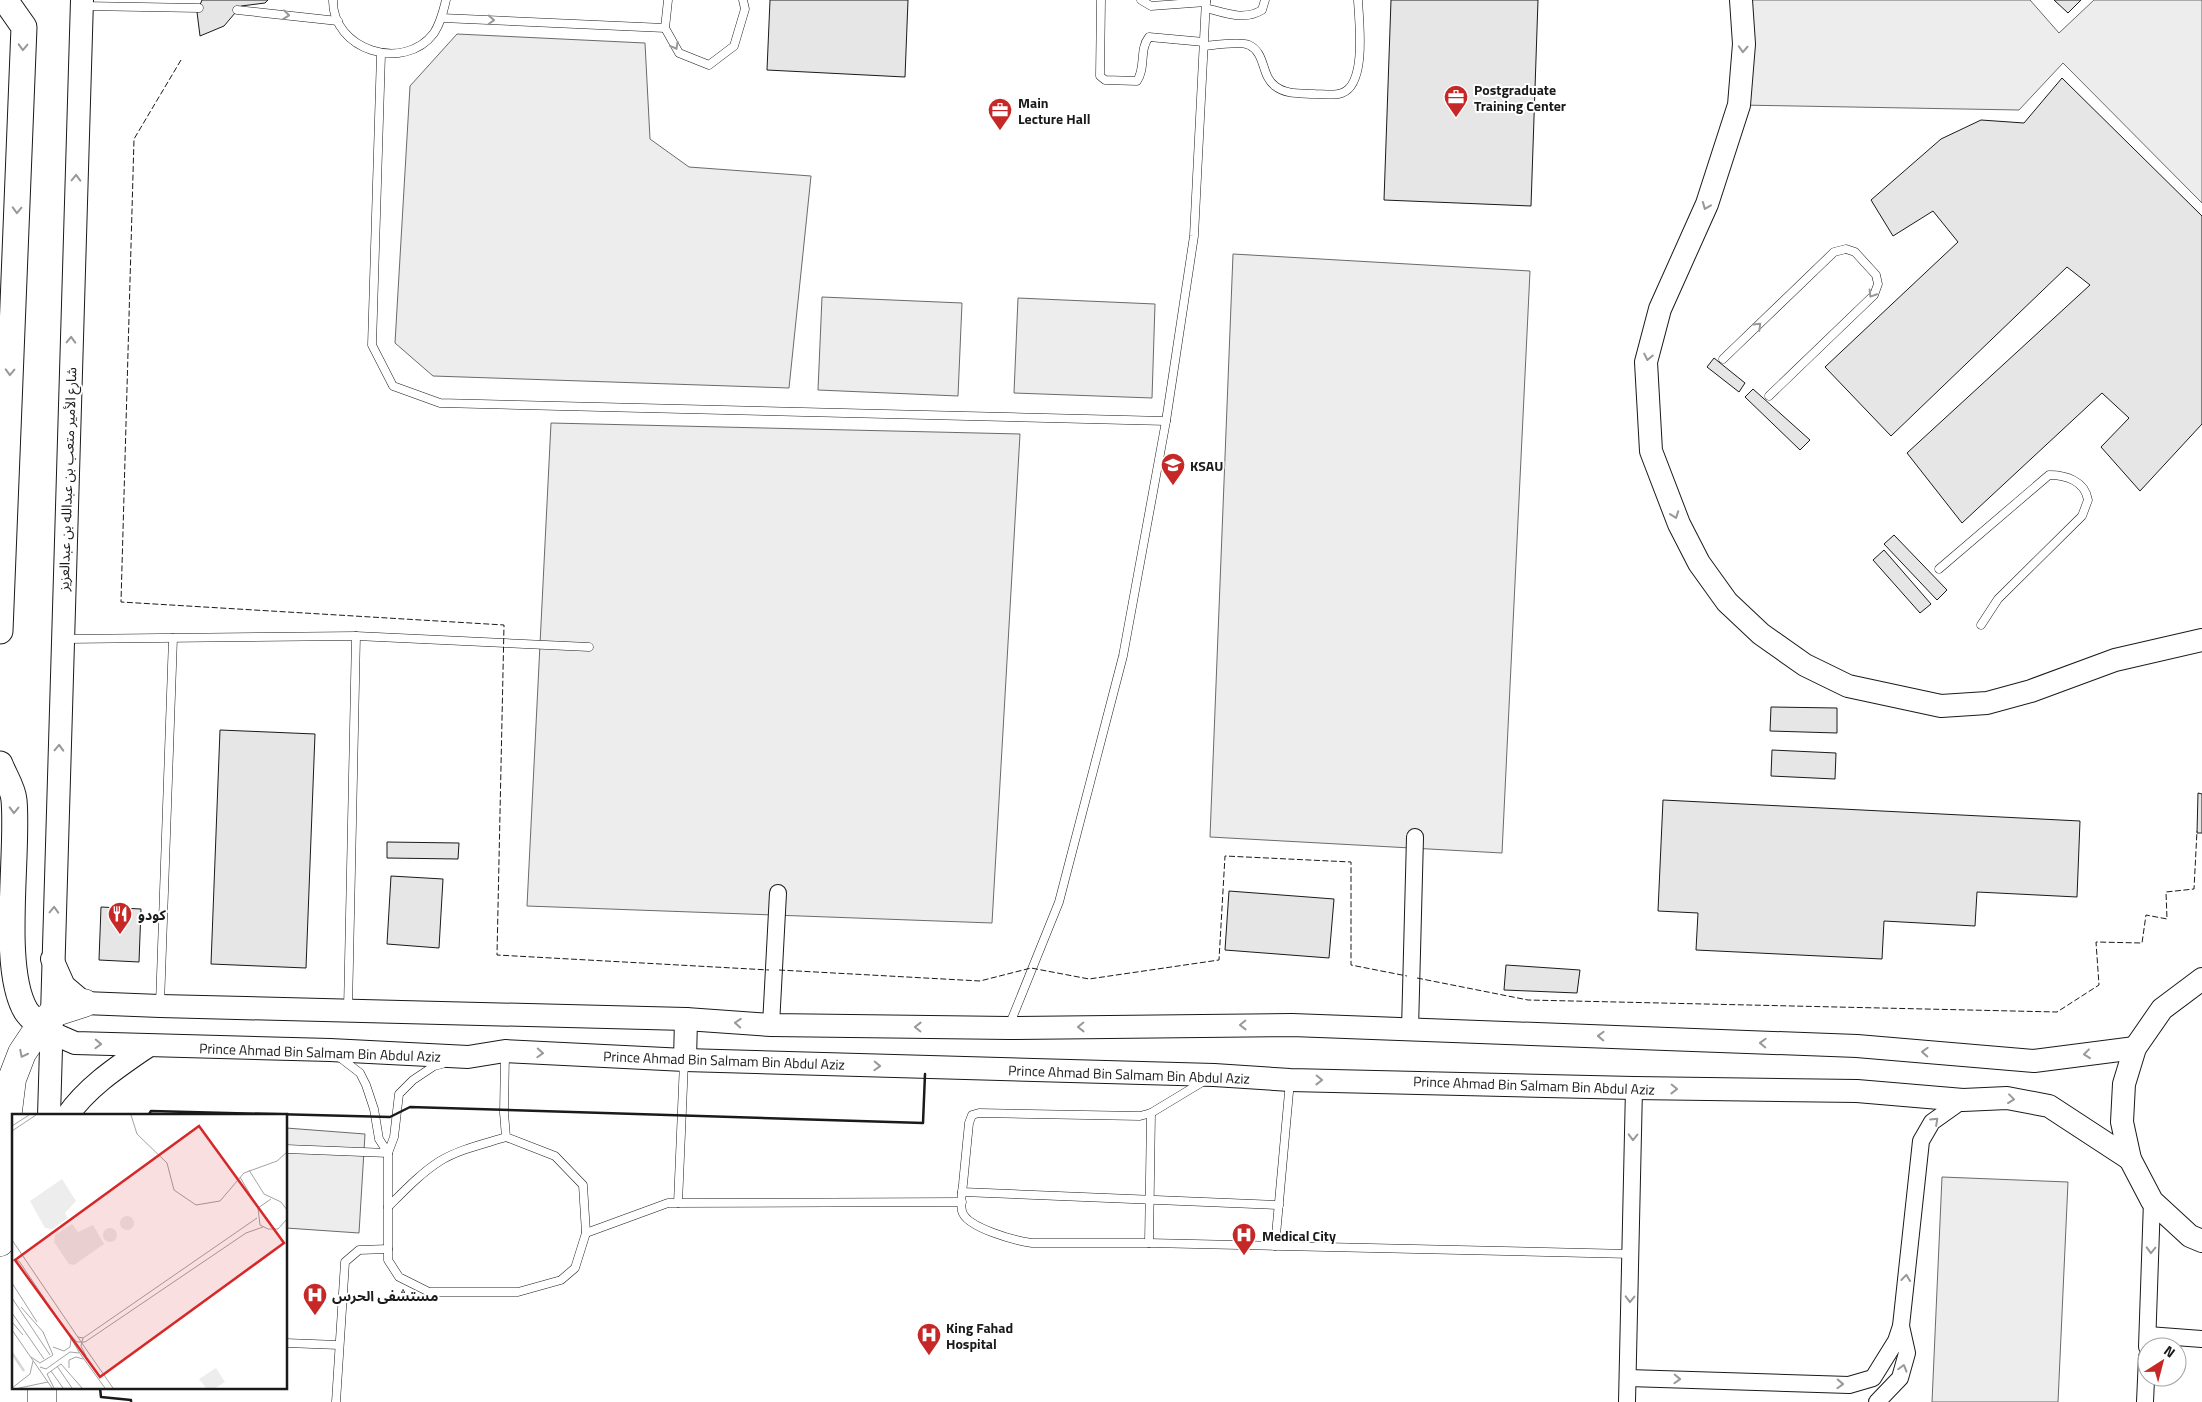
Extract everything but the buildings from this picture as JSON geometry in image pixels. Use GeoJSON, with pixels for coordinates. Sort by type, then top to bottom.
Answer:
{"type":"FeatureCollection","features":[{"type":"Feature","properties":{"kind":"highway"},"geometry":{"type":"LineString","coordinates":[[0,1242],[6,1127],[12,1079],[22,1053],[48,1024],[84,1003]]}},
{"type":"Feature","properties":{"kind":"main road"},"geometry":{"type":"LineString","coordinates":[[0,631],[24,27],[5,0]]}},
{"type":"Feature","properties":{"kind":"main road"},"geometry":{"type":"LineString","coordinates":[[1741,0],[1744,44],[1739,105],[1708,204],[1660,310],[1646,362],[1652,451],[1678,524],[1699,563],[1727,602],[1761,634],[1805,665],[1848,686],[1941,706],[1987,703],[2031,692],[2116,660],[2202,640]]}},
{"type":"Feature","properties":{"kind":"main road","name":"شارع الأمير متعب بن عبدالله بن عبدالعزيز"},"geometry":{"type":"LineString","coordinates":[[48,1114],[48,1024],[52,959],[82,3]]}},
{"type":"Feature","properties":{"kind":"main road"},"geometry":{"type":"LineString","coordinates":[[0,764],[14,798],[12,956],[17,992],[26,1011],[48,1024]]}},
{"type":"Feature","properties":{"kind":"main road"},"geometry":{"type":"LineString","coordinates":[[52,959],[64,986],[84,1003],[686,1019],[770,1025],[1009,1028],[1292,1025],[1857,1046],[2034,1061],[2135,1048]]}},
{"type":"Feature","properties":{"kind":"main road"},"geometry":{"type":"LineString","coordinates":[[2201,978],[2162,1009],[2135,1048],[2124,1084],[2122,1122],[2130,1160],[2152,1201],[2190,1236],[2202,1241]]}},
{"type":"Feature","properties":{"kind":"main road"},"geometry":{"type":"LineString","coordinates":[[685,1060],[686,1019]]}},
{"type":"Feature","properties":{"kind":"main road","name":"Prince Ahmad Bin Salmam Bin Abdul Aziz"},"geometry":{"type":"LineString","coordinates":[[48,1024],[75,1043],[148,1046],[330,1050],[468,1057],[505,1051],[685,1060],[1214,1075],[1290,1080],[1866,1091],[1963,1100],[2007,1098],[2049,1106],[2130,1160]]}},
{"type":"Feature","properties":{"kind":"main road"},"geometry":{"type":"LineString","coordinates":[[68,1114],[76,1103],[108,1074],[148,1046]]}},
{"type":"Feature","properties":{"kind":"street"},"geometry":{"type":"LineString","coordinates":[[1410,1029],[1414,837]]}},
{"type":"Feature","properties":{"kind":"street"},"geometry":{"type":"LineString","coordinates":[[770,1025],[778,893]]}},
{"type":"Feature","properties":{"kind":"street"},"geometry":{"type":"LineString","coordinates":[[1627,1402],[1634,1088]]}},
{"type":"Feature","properties":{"kind":"street"},"geometry":{"type":"LineString","coordinates":[[1628,1378],[1849,1385],[1873,1378],[1896,1342],[1901,1326],[1921,1141],[1932,1122],[1963,1100]]}},
{"type":"Feature","properties":{"kind":"street"},"geometry":{"type":"LineString","coordinates":[[2148,1337],[2152,1201]]}},
{"type":"Feature","properties":{"kind":"street"},"geometry":{"type":"LineString","coordinates":[[1877,1402],[1900,1378],[1908,1353],[1901,1326]]}},
{"type":"Feature","properties":{"kind":"street"},"geometry":{"type":"LineString","coordinates":[[2187,1340],[2202,1339]]}},
{"type":"Feature","properties":{"kind":"street"},"geometry":{"type":"LineString","coordinates":[[2145,1402],[2146,1387]]}},
{"type":"Feature","properties":{"kind":"lane"},"geometry":{"type":"LineString","coordinates":[[333,0],[338,21],[348,37],[364,48],[382,54],[401,53],[418,46],[433,34],[442,18],[446,0]]}},
{"type":"Feature","properties":{"kind":"lane"},"geometry":{"type":"LineString","coordinates":[[668,0],[665,28],[679,53],[710,65],[734,46],[745,9],[743,0]]}},
{"type":"Feature","properties":{"kind":"lane"},"geometry":{"type":"LineString","coordinates":[[1101,0],[1100,76],[1105,80],[1137,81],[1141,73],[1144,44],[1149,37],[1204,44],[1244,43],[1251,46],[1260,57],[1267,77],[1280,90],[1297,93],[1341,94],[1354,83],[1358,68],[1358,0]]}},
{"type":"Feature","properties":{"kind":"lane"},"geometry":{"type":"LineString","coordinates":[[1141,0],[1151,6],[1206,3],[1244,17],[1253,16],[1262,10],[1265,0]]}},
{"type":"Feature","properties":{"kind":"lane"},"geometry":{"type":"LineString","coordinates":[[82,3],[198,8]]}},
{"type":"Feature","properties":{"kind":"lane"},"geometry":{"type":"LineString","coordinates":[[1009,1028],[1059,902],[1123,656],[1166,421],[1194,236],[1206,3]]}},
{"type":"Feature","properties":{"kind":"lane"},"geometry":{"type":"LineString","coordinates":[[237,10],[338,21]]}},
{"type":"Feature","properties":{"kind":"lane"},"geometry":{"type":"LineString","coordinates":[[442,18],[665,28]]}},
{"type":"Feature","properties":{"kind":"lane"},"geometry":{"type":"LineString","coordinates":[[382,54],[372,345],[393,386],[440,403],[1166,421]]}},
{"type":"Feature","properties":{"kind":"lane"},"geometry":{"type":"LineString","coordinates":[[1723,359],[1834,252],[1846,249],[1855,252],[1876,275],[1878,284],[1874,295],[1769,396]]}},
{"type":"Feature","properties":{"kind":"lane"},"geometry":{"type":"LineString","coordinates":[[1939,569],[2049,475],[2065,475],[2084,490],[2088,500],[2082,516],[1998,599],[1981,625]]}},
{"type":"Feature","properties":{"kind":"lane"},"geometry":{"type":"LineString","coordinates":[[62,639],[356,636],[589,647]]}},
{"type":"Feature","properties":{"kind":"lane"},"geometry":{"type":"LineString","coordinates":[[348,1010],[356,636]]}},
{"type":"Feature","properties":{"kind":"lane"},"geometry":{"type":"LineString","coordinates":[[160,1006],[173,638]]}},
{"type":"Feature","properties":{"kind":"lane"},"geometry":{"type":"LineString","coordinates":[[330,1050],[360,1073],[374,1109],[379,1139],[388,1153]]}},
{"type":"Feature","properties":{"kind":"lane"},"geometry":{"type":"LineString","coordinates":[[505,1051],[504,1113],[506,1137]]}},
{"type":"Feature","properties":{"kind":"lane"},"geometry":{"type":"LineString","coordinates":[[388,1207],[411,1184],[440,1161],[462,1150],[506,1137],[555,1156],[584,1185],[586,1233],[575,1268],[560,1280],[518,1292],[429,1292],[399,1277],[388,1260],[388,1207],[388,1153],[394,1137],[399,1094],[413,1080],[434,1066],[468,1057]]}},
{"type":"Feature","properties":{"kind":"lane"},"geometry":{"type":"LineString","coordinates":[[678,1203],[685,1060]]}},
{"type":"Feature","properties":{"kind":"lane"},"geometry":{"type":"LineString","coordinates":[[1214,1075],[1150,1113],[1140,1116],[979,1113],[972,1116],[969,1122],[962,1211],[971,1223],[1014,1240],[1032,1243],[1149,1243],[1631,1254]]}},
{"type":"Feature","properties":{"kind":"lane"},"geometry":{"type":"LineString","coordinates":[[1275,1246],[1290,1080]]}},
{"type":"Feature","properties":{"kind":"lane"},"geometry":{"type":"LineString","coordinates":[[1149,1243],[1150,1113]]}},
{"type":"Feature","properties":{"kind":"lane"},"geometry":{"type":"LineString","coordinates":[[288,1149],[388,1153]]}},
{"type":"Feature","properties":{"kind":"lane"},"geometry":{"type":"LineString","coordinates":[[962,1192],[1279,1205]]}},
{"type":"Feature","properties":{"kind":"lane"},"geometry":{"type":"LineString","coordinates":[[586,1233],[668,1203],[962,1202]]}},
{"type":"Feature","properties":{"kind":"lane"},"geometry":{"type":"LineString","coordinates":[[336,1402],[345,1262],[359,1250],[388,1250]]}},
{"type":"Feature","properties":{"kind":"lane"},"geometry":{"type":"LineString","coordinates":[[288,1344],[339,1345]]}},
{"type":"Feature","properties":{"kind":"shaded area"},"geometry":{"type":"Polygon","coordinates":[[[1741,0],[2030,0],[2059,33],[2094,0],[2202,0],[2202,203],[2063,63],[2019,110],[1739,105],[1741,0]]]}},
{"type":"Feature","properties":{"kind":"shaded area"},"geometry":{"type":"Polygon","coordinates":[[[457,34],[645,43],[650,139],[689,167],[811,176],[789,388],[433,376],[395,343],[410,86],[457,34]]]}},
{"type":"Feature","properties":{"kind":"shaded area"},"geometry":{"type":"Polygon","coordinates":[[[1233,254],[1530,271],[1502,853],[1210,837],[1233,254]]]}},
{"type":"Feature","properties":{"kind":"shaded area"},"geometry":{"type":"Polygon","coordinates":[[[822,297],[962,303],[958,396],[818,390],[822,297]]]}},
{"type":"Feature","properties":{"kind":"shaded area"},"geometry":{"type":"Polygon","coordinates":[[[1018,298],[1155,304],[1152,398],[1014,393],[1018,298]]]}},
{"type":"Feature","properties":{"kind":"shaded area"},"geometry":{"type":"Polygon","coordinates":[[[551,423],[1020,434],[992,923],[527,906],[551,423]]]}},
{"type":"Feature","properties":{"kind":"shaded area"},"geometry":{"type":"Polygon","coordinates":[[[288,1128],[365,1134],[359,1233],[288,1228],[288,1128]]]}},
{"type":"Feature","properties":{"kind":"shaded area"},"geometry":{"type":"Polygon","coordinates":[[[1942,1177],[2068,1182],[2058,1402],[1932,1402],[1942,1177]]]}},
{"type":"Feature","properties":{"kind":"fence"},"geometry":{"type":"LineString","coordinates":[[181,60],[134,139],[121,602],[504,625],[497,955],[769,970]]}},
{"type":"Feature","properties":{"kind":"fence"},"geometry":{"type":"LineString","coordinates":[[1417,978],[1528,1000],[2057,1012],[2099,985],[2096,942],[2142,943],[2146,915],[2167,919],[2166,892],[2194,889],[2197,831]]}},
{"type":"Feature","properties":{"kind":"fence"},"geometry":{"type":"LineString","coordinates":[[779,970],[980,981],[1031,968],[1089,979],[1219,960],[1225,856],[1351,862],[1351,965],[1407,976]]}},
{"type":"Feature","properties":{"kind":"wall"},"geometry":{"type":"LineString","coordinates":[[288,1114],[390,1117],[410,1107],[923,1123],[925,1074]]}},
{"type":"Feature","properties":{"kind":"wall"},"geometry":{"type":"LineString","coordinates":[[149,1114],[151,1111],[270,1114]]}},
{"type":"Feature","properties":{"kind":"wall"},"geometry":{"type":"LineString","coordinates":[[100,1390],[101,1397],[131,1400],[131,1402]]}},
{"type":"Feature","properties":{"kind":"place","name":"Postgraduate Training Center"},"geometry":{"type":"Point","coordinates":[1456,118]}},
{"type":"Feature","properties":{"kind":"place","name":"Main Lecture Hall"},"geometry":{"type":"Point","coordinates":[1000,131]}},
{"type":"Feature","properties":{"kind":"place","name":"KSAU"},"geometry":{"type":"Point","coordinates":[1173,486]}},
{"type":"Feature","properties":{"kind":"place","name":"كودو"},"geometry":{"type":"Point","coordinates":[120,935]}},
{"type":"Feature","properties":{"kind":"place","name":"Medical City"},"geometry":{"type":"Point","coordinates":[1244,1256]}},
{"type":"Feature","properties":{"kind":"place","name":"مستشفى الحرس"},"geometry":{"type":"Point","coordinates":[315,1316]}},
{"type":"Feature","properties":{"kind":"place","name":"King Fahad Hospital"},"geometry":{"type":"Point","coordinates":[929,1356]}}]}
